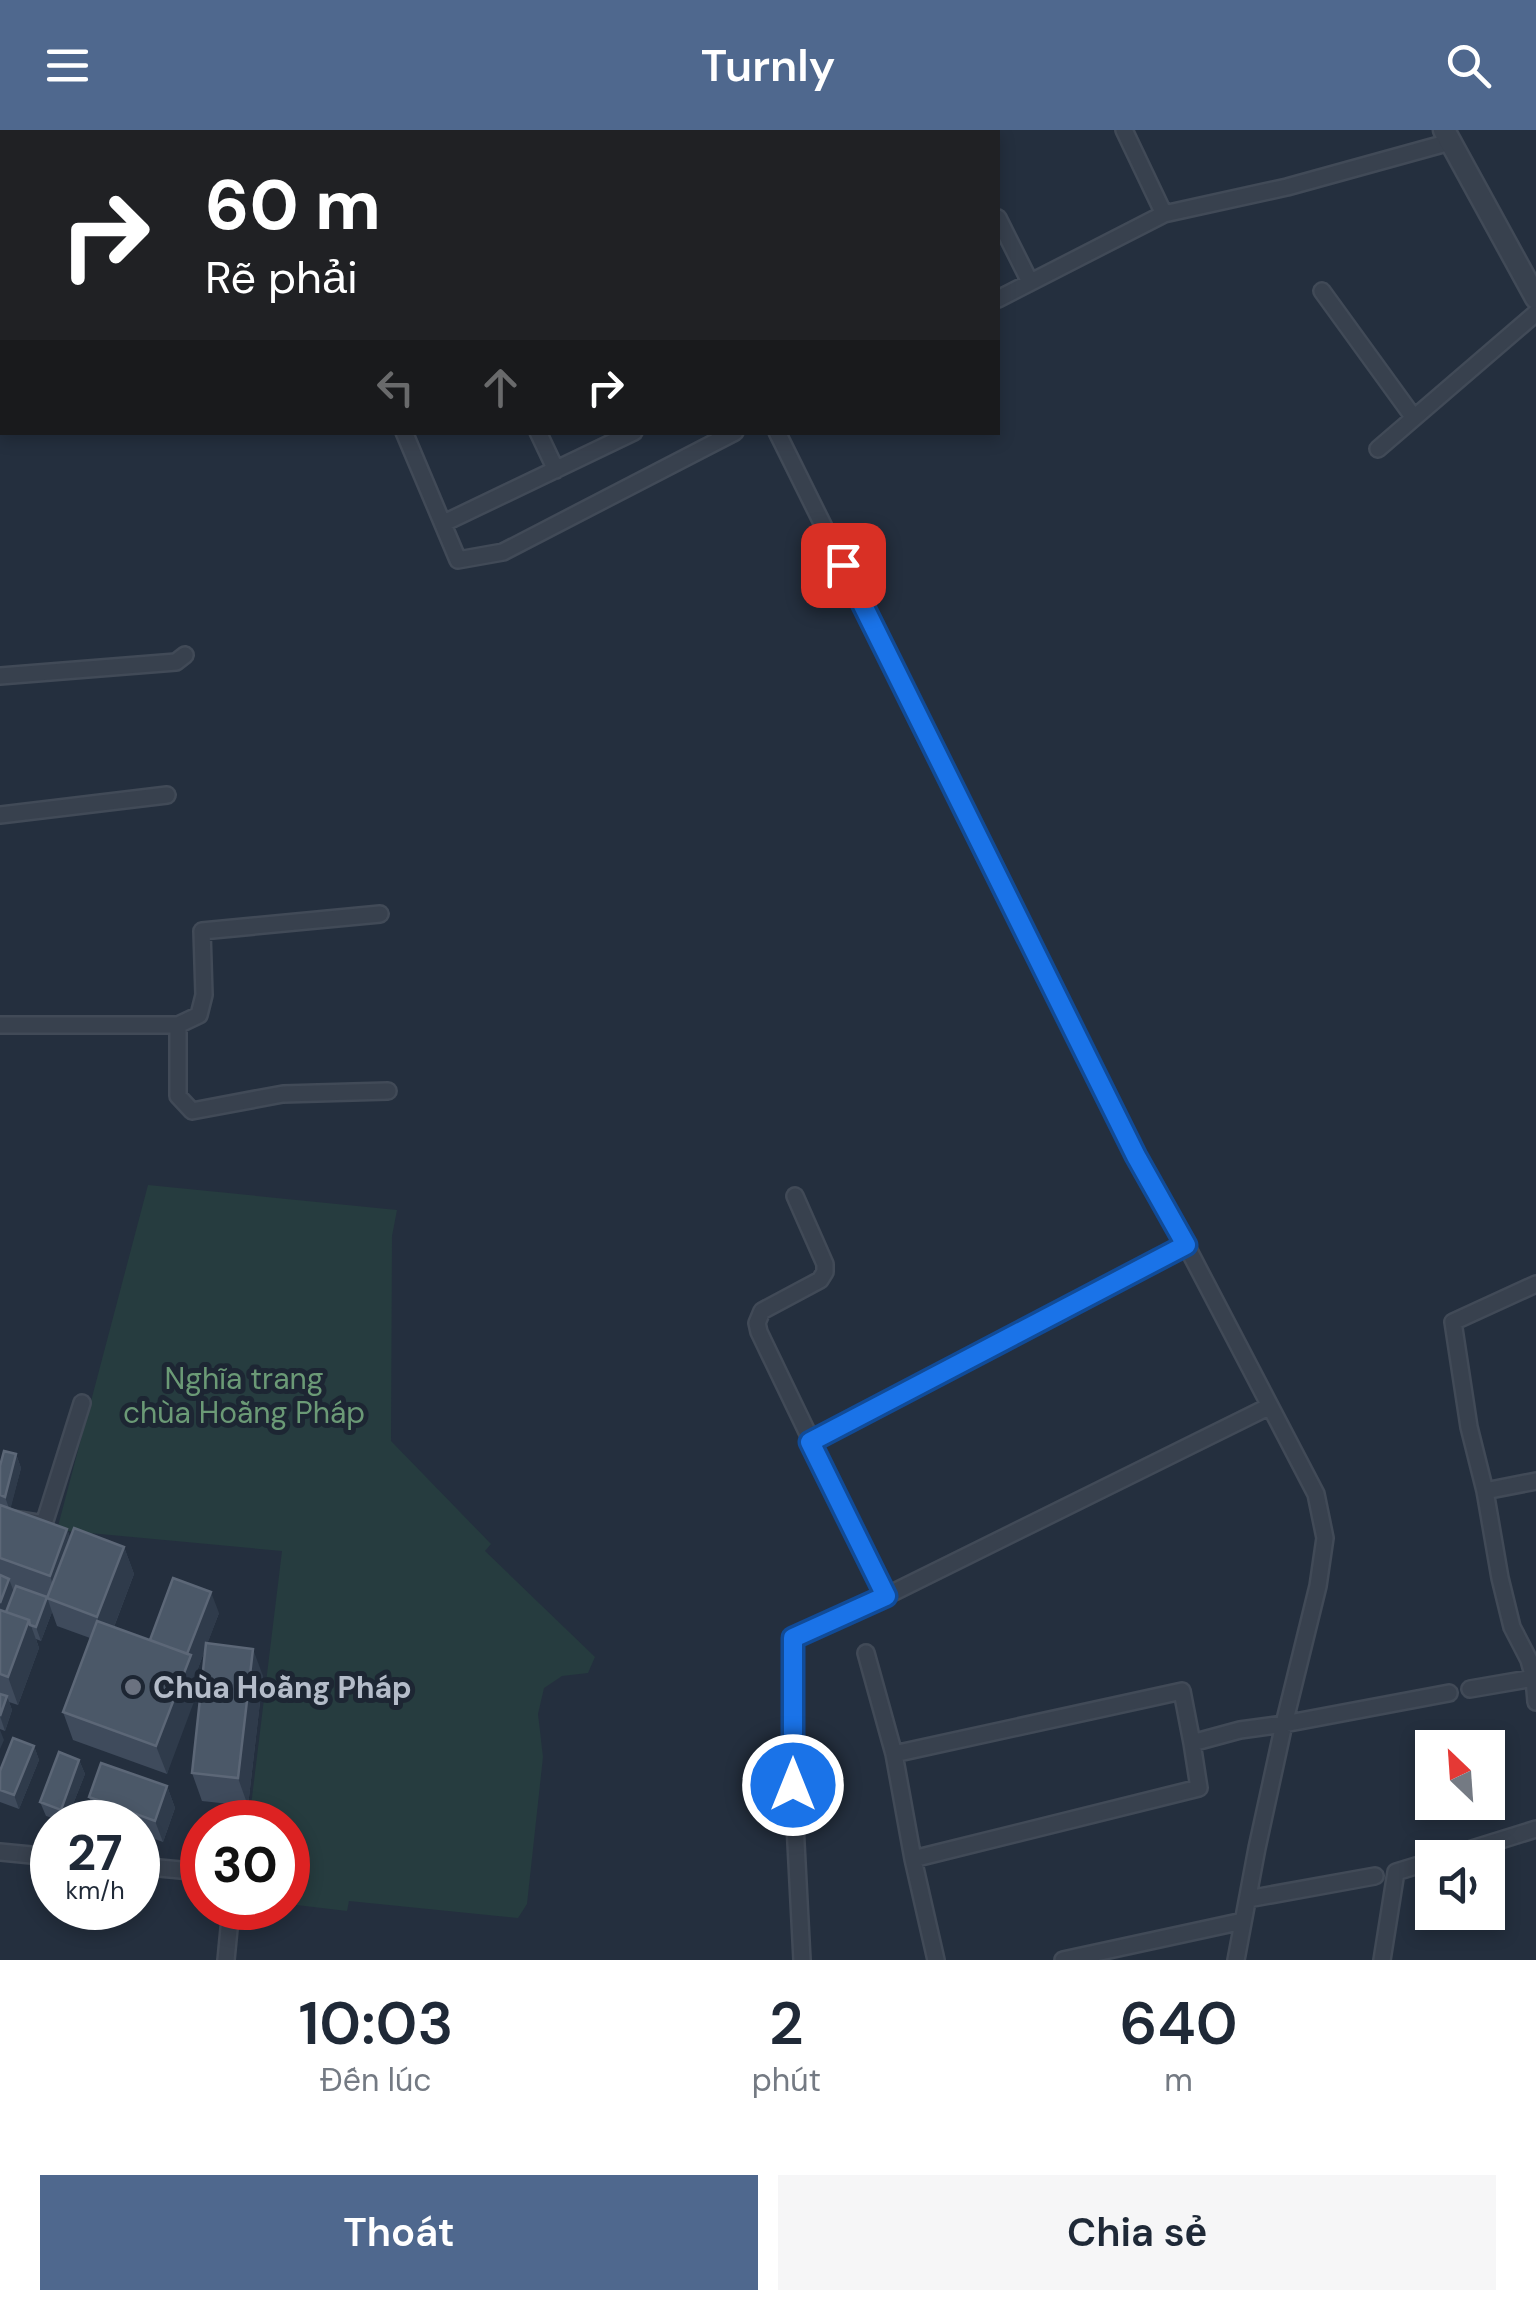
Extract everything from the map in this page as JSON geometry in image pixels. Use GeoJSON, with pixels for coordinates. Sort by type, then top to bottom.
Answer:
{"type":"FeatureCollection","features":[{"type":"Feature","properties":{"kind":"street"},"geometry":{"type":"LineString","coordinates":[[1124,130],[1164,214]]}},
{"type":"Feature","properties":{"kind":"street"},"geometry":{"type":"LineString","coordinates":[[1000,297],[1164,214],[1287,187],[1448,136],[1536,298]]}},
{"type":"Feature","properties":{"kind":"street"},"geometry":{"type":"LineString","coordinates":[[1000,222],[1030,282]]}},
{"type":"Feature","properties":{"kind":"street"},"geometry":{"type":"LineString","coordinates":[[1322,291],[1414,418]]}},
{"type":"Feature","properties":{"kind":"street"},"geometry":{"type":"LineString","coordinates":[[1378,449],[1536,313]]}},
{"type":"Feature","properties":{"kind":"street"},"geometry":{"type":"LineString","coordinates":[[405,435],[458,560],[503,552],[729,435]]}},
{"type":"Feature","properties":{"kind":"street"},"geometry":{"type":"LineString","coordinates":[[539,435],[556,470]]}},
{"type":"Feature","properties":{"kind":"street"},"geometry":{"type":"LineString","coordinates":[[444,523],[628,435]]}},
{"type":"Feature","properties":{"kind":"street"},"geometry":{"type":"LineString","coordinates":[[778,435],[1136,1156],[1316,1494],[1325,1538],[1318,1586],[1284,1724],[1236,1960]]}},
{"type":"Feature","properties":{"kind":"street"},"geometry":{"type":"LineString","coordinates":[[0,676],[176,662],[185,656]]}},
{"type":"Feature","properties":{"kind":"street"},"geometry":{"type":"LineString","coordinates":[[0,815],[167,795]]}},
{"type":"Feature","properties":{"kind":"street"},"geometry":{"type":"LineString","coordinates":[[0,1024],[178,1025],[199,1015],[204,995],[202,932],[380,914]]}},
{"type":"Feature","properties":{"kind":"street"},"geometry":{"type":"LineString","coordinates":[[178,1025],[178,1096],[192,1111],[283,1094],[388,1091]]}},
{"type":"Feature","properties":{"kind":"street"},"geometry":{"type":"LineString","coordinates":[[795,1196],[825,1272],[820,1280],[762,1311],[757,1323],[759,1332],[886,1596]]}},
{"type":"Feature","properties":{"kind":"street"},"geometry":{"type":"LineString","coordinates":[[810,1442],[1186,1245]]}},
{"type":"Feature","properties":{"kind":"street"},"geometry":{"type":"LineString","coordinates":[[1536,1284],[1453,1322],[1469,1427],[1500,1578],[1512,1627],[1535,1676],[1536,1702]]}},
{"type":"Feature","properties":{"kind":"street"},"geometry":{"type":"LineString","coordinates":[[0,1517],[44,1524],[82,1403]]}},
{"type":"Feature","properties":{"kind":"street"},"geometry":{"type":"LineString","coordinates":[[802,1960],[793,1785],[793,1638],[1270,1406]]}},
{"type":"Feature","properties":{"kind":"street"},"geometry":{"type":"LineString","coordinates":[[1484,1490],[1536,1481]]}},
{"type":"Feature","properties":{"kind":"street"},"geometry":{"type":"LineString","coordinates":[[866,1653],[894,1754],[936,1960]]}},
{"type":"Feature","properties":{"kind":"street"},"geometry":{"type":"LineString","coordinates":[[1470,1689],[1535,1676]]}},
{"type":"Feature","properties":{"kind":"street"},"geometry":{"type":"LineString","coordinates":[[894,1754],[1182,1691],[1192,1743],[1200,1788],[913,1859]]}},
{"type":"Feature","properties":{"kind":"street"},"geometry":{"type":"LineString","coordinates":[[1192,1743],[1240,1730],[1449,1693]]}},
{"type":"Feature","properties":{"kind":"street"},"geometry":{"type":"LineString","coordinates":[[1501,1840],[1536,1829]]}},
{"type":"Feature","properties":{"kind":"street"},"geometry":{"type":"LineString","coordinates":[[0,1852],[30,1855]]}},
{"type":"Feature","properties":{"kind":"street"},"geometry":{"type":"LineString","coordinates":[[1382,1960],[1396,1872],[1415,1866]]}},
{"type":"Feature","properties":{"kind":"street"},"geometry":{"type":"LineString","coordinates":[[1248,1899],[1374,1876]]}},
{"type":"Feature","properties":{"kind":"street"},"geometry":{"type":"LineString","coordinates":[[1064,1960],[1243,1921]]}},
{"type":"Feature","properties":{"kind":"street"},"geometry":{"type":"LineString","coordinates":[[226,1960],[229,1930]]}},
{"type":"Feature","properties":{"kind":"green space","name":"Nghĩa trang chùa Hoằng Pháp"},"geometry":{"type":"Polygon","coordinates":[[[148,1185],[397,1210],[392,1236],[391,1441],[491,1544],[485,1551],[595,1657],[588,1673],[562,1676],[544,1688],[538,1714],[543,1757],[527,1904],[518,1918],[349,1901],[347,1911],[310,1907],[310,1800],[252,1800],[282,1551],[57,1530],[148,1185]]]}},
{"type":"Feature","properties":{"kind":"building"},"geometry":{"type":"Polygon","coordinates":[[[4,1451],[16,1454],[5,1497],[0,1495],[4,1451]]]}},
{"type":"Feature","properties":{"kind":"building"},"geometry":{"type":"Polygon","coordinates":[[[0,1505],[67,1529],[50,1576],[0,1558],[0,1505]]]}},
{"type":"Feature","properties":{"kind":"building"},"geometry":{"type":"Polygon","coordinates":[[[74,1528],[124,1547],[97,1617],[47,1598],[74,1528]]]}},
{"type":"Feature","properties":{"kind":"building"},"geometry":{"type":"Polygon","coordinates":[[[0,1575],[9,1579],[0,1603],[0,1575]]]}},
{"type":"Feature","properties":{"kind":"building"},"geometry":{"type":"Polygon","coordinates":[[[173,1578],[211,1592],[187,1654],[150,1640],[173,1578]]]}},
{"type":"Feature","properties":{"kind":"building"},"geometry":{"type":"Polygon","coordinates":[[[16,1586],[47,1597],[36,1627],[29,1620],[6,1612],[16,1586]]]}},
{"type":"Feature","properties":{"kind":"building"},"geometry":{"type":"Polygon","coordinates":[[[0,1610],[29,1620],[8,1677],[0,1674],[0,1610]]]}},
{"type":"Feature","properties":{"kind":"building"},"geometry":{"type":"Polygon","coordinates":[[[97,1621],[191,1655],[156,1746],[63,1712],[97,1621]]]}},
{"type":"Feature","properties":{"kind":"building"},"geometry":{"type":"Polygon","coordinates":[[[206,1643],[253,1649],[238,1778],[192,1773],[206,1643]]]}},
{"type":"Feature","properties":{"kind":"building"},"geometry":{"type":"Polygon","coordinates":[[[0,1694],[7,1696],[0,1716],[0,1694]]]}},
{"type":"Feature","properties":{"kind":"building"},"geometry":{"type":"Polygon","coordinates":[[[13,1738],[34,1746],[14,1795],[0,1790],[0,1771],[13,1738]]]}},
{"type":"Feature","properties":{"kind":"building"},"geometry":{"type":"Polygon","coordinates":[[[59,1752],[79,1760],[65,1800],[41,1800],[59,1752]]]}},
{"type":"Feature","properties":{"kind":"building"},"geometry":{"type":"Polygon","coordinates":[[[101,1763],[167,1786],[160,1806],[160,1800],[89,1797],[101,1763]]]}},
{"type":"Feature","properties":{"kind":"place","name":"Chùa Hoằng Pháp"},"geometry":{"type":"Point","coordinates":[133,1687]}},
{"type":"Feature","properties":{"kind":"route"},"geometry":{"type":"LineString","coordinates":[[793,1785],[793,1638],[886,1596],[810,1442],[1186,1245],[1136,1156],[843,565]]}}]}
